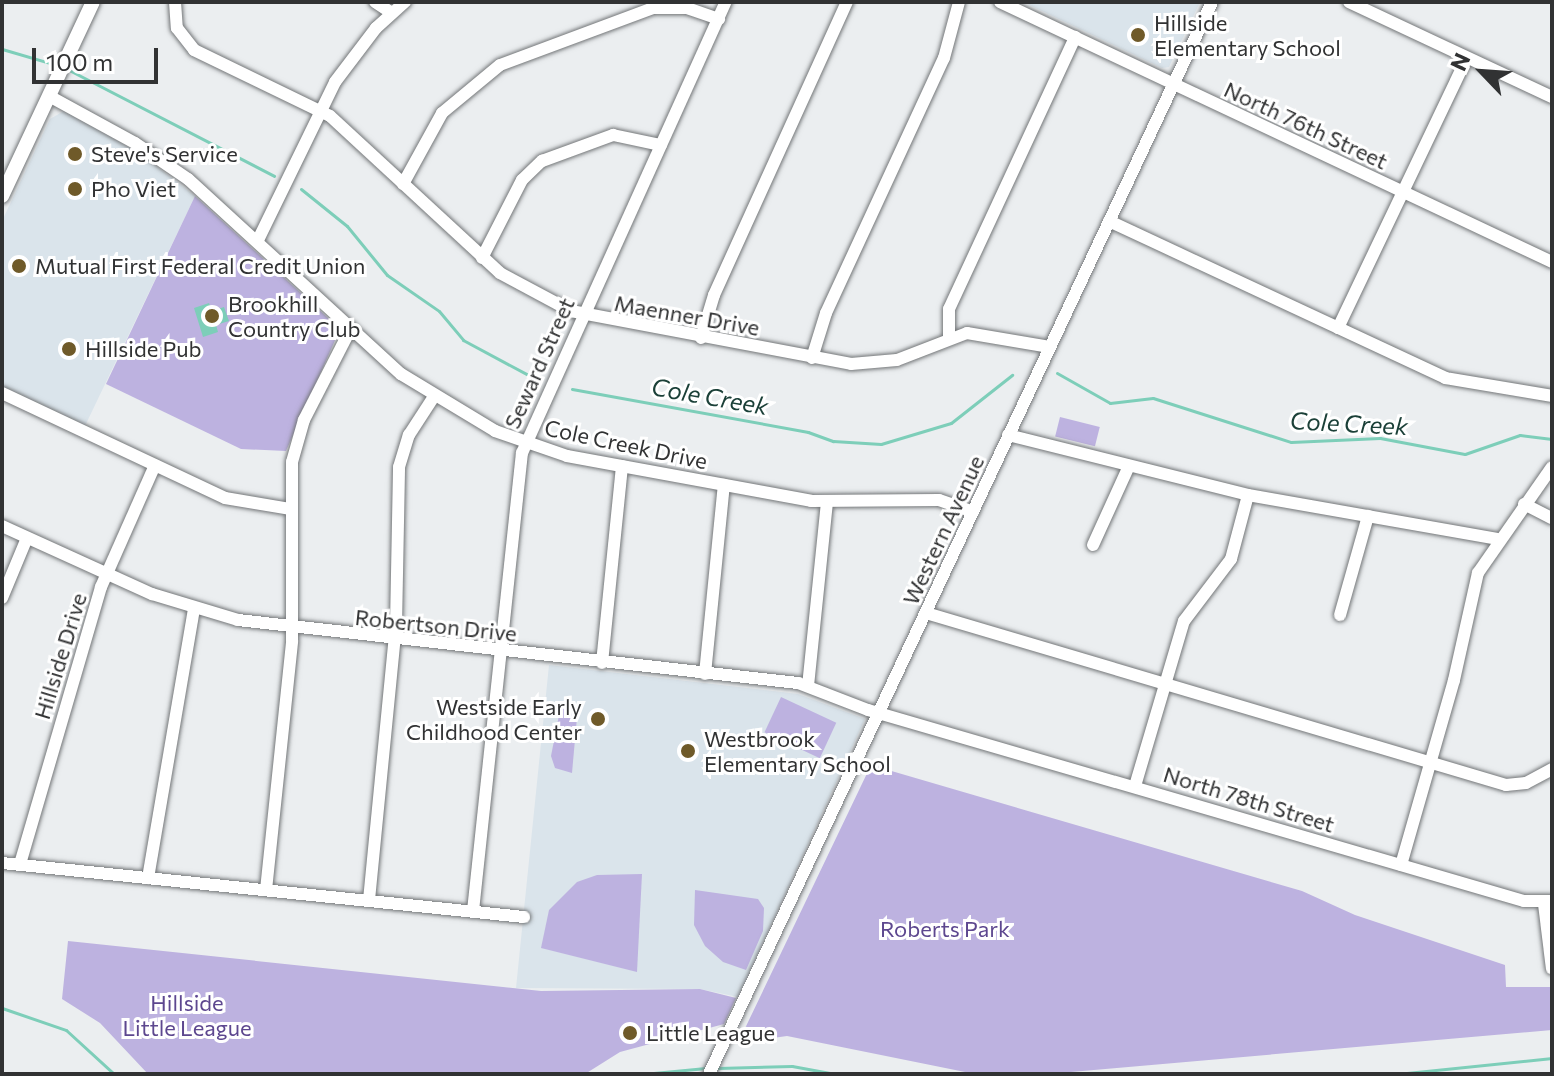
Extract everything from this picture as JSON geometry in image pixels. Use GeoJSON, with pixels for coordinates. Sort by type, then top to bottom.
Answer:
{"type":"FeatureCollection","features":[{"type":"Feature","properties":{"kind":"main road"},"geometry":{"type":"LineString","coordinates":[[2,196],[93,2]]}},
{"type":"Feature","properties":{"kind":"street","name":"Maenner Drive"},"geometry":{"type":"LineString","coordinates":[[175,2],[181,36],[203,55],[321,111],[482,258],[531,293],[583,314],[812,358],[884,363],[977,332],[1050,347]]}},
{"type":"Feature","properties":{"kind":"street"},"geometry":{"type":"LineString","coordinates":[[375,2],[392,13]]}},
{"type":"Feature","properties":{"kind":"street"},"geometry":{"type":"LineString","coordinates":[[258,240],[321,111],[352,57],[405,2]]}},
{"type":"Feature","properties":{"kind":"street","name":"Seward Street"},"geometry":{"type":"LineString","coordinates":[[473,911],[499,651],[525,443],[726,2]]}},
{"type":"Feature","properties":{"kind":"street"},"geometry":{"type":"LineString","coordinates":[[701,338],[714,295],[847,2]]}},
{"type":"Feature","properties":{"kind":"street"},"geometry":{"type":"LineString","coordinates":[[812,358],[826,313],[944,58],[959,2]]}},
{"type":"Feature","properties":{"kind":"street","name":"North 76th Street"},"geometry":{"type":"LineString","coordinates":[[1000,2],[1552,262]]}},
{"type":"Feature","properties":{"kind":"street","name":"Western Avenue"},"geometry":{"type":"LineString","coordinates":[[709,1074],[1212,2]]}},
{"type":"Feature","properties":{"kind":"street"},"geometry":{"type":"LineString","coordinates":[[1349,2],[1552,97]]}},
{"type":"Feature","properties":{"kind":"street"},"geometry":{"type":"LineString","coordinates":[[403,184],[442,113],[500,65],[653,8],[687,8],[719,19]]}},
{"type":"Feature","properties":{"kind":"street"},"geometry":{"type":"LineString","coordinates":[[949,339],[949,309],[1075,37]]}},
{"type":"Feature","properties":{"kind":"street"},"geometry":{"type":"LineString","coordinates":[[1338,328],[1467,58]]}},
{"type":"Feature","properties":{"kind":"street","name":"Cole Creek Drive"},"geometry":{"type":"LineString","coordinates":[[52,90],[165,163],[258,240],[351,328],[433,398],[525,443],[622,466],[827,503],[939,500],[973,512]]}},
{"type":"Feature","properties":{"kind":"street"},"geometry":{"type":"LineString","coordinates":[[482,258],[522,180],[542,161],[613,135],[661,145]]}},
{"type":"Feature","properties":{"kind":"street"},"geometry":{"type":"LineString","coordinates":[[1109,221],[1456,382],[1552,396]]}},
{"type":"Feature","properties":{"kind":"street"},"geometry":{"type":"LineString","coordinates":[[266,890],[292,630],[292,462],[299,433],[351,328]]}},
{"type":"Feature","properties":{"kind":"street"},"geometry":{"type":"LineString","coordinates":[[2,393],[233,501],[291,509]]}},
{"type":"Feature","properties":{"kind":"street"},"geometry":{"type":"LineString","coordinates":[[369,900],[395,641],[399,467],[409,435],[433,398]]}},
{"type":"Feature","properties":{"kind":"street"},"geometry":{"type":"LineString","coordinates":[[1008,435],[1248,495],[1497,539]]}},
{"type":"Feature","properties":{"kind":"street","name":"Hillside Drive"},"geometry":{"type":"LineString","coordinates":[[20,864],[105,574],[155,465]]}},
{"type":"Feature","properties":{"kind":"street"},"geometry":{"type":"LineString","coordinates":[[602,663],[622,466]]}},
{"type":"Feature","properties":{"kind":"street"},"geometry":{"type":"LineString","coordinates":[[1093,545],[1129,466]]}},
{"type":"Feature","properties":{"kind":"street"},"geometry":{"type":"LineString","coordinates":[[1401,865],[1454,680],[1467,606],[1497,539],[1552,467]]}},
{"type":"Feature","properties":{"kind":"street"},"geometry":{"type":"LineString","coordinates":[[705,674],[724,485]]}},
{"type":"Feature","properties":{"kind":"street"},"geometry":{"type":"LineString","coordinates":[[1135,786],[1189,611],[1231,559],[1248,495]]}},
{"type":"Feature","properties":{"kind":"street"},"geometry":{"type":"LineString","coordinates":[[808,686],[827,503]]}},
{"type":"Feature","properties":{"kind":"street"},"geometry":{"type":"LineString","coordinates":[[1524,504],[1552,518]]}},
{"type":"Feature","properties":{"kind":"street"},"geometry":{"type":"LineString","coordinates":[[1340,615],[1368,516]]}},
{"type":"Feature","properties":{"kind":"street","name":"Robertson Drive"},"geometry":{"type":"LineString","coordinates":[[2,526],[105,574],[194,609],[292,630],[808,686],[879,712]]}},
{"type":"Feature","properties":{"kind":"street"},"geometry":{"type":"LineString","coordinates":[[2,598],[27,538]]}},
{"type":"Feature","properties":{"kind":"street"},"geometry":{"type":"LineString","coordinates":[[148,878],[194,609]]}},
{"type":"Feature","properties":{"kind":"street"},"geometry":{"type":"LineString","coordinates":[[926,613],[1513,786],[1552,769]]}},
{"type":"Feature","properties":{"kind":"street","name":"North 78th Street"},"geometry":{"type":"LineString","coordinates":[[879,712],[1401,865],[1548,902],[1552,969]]}},
{"type":"Feature","properties":{"kind":"street"},"geometry":{"type":"LineString","coordinates":[[2,863],[524,917]]}},
{"type":"Feature","properties":{"kind":"shaded area","name":"Hillside Elementary School"},"geometry":{"type":"Polygon","coordinates":[[[1023,2],[1200,2],[1169,67],[1162,68],[1023,2]]]}},
{"type":"Feature","properties":{"kind":"shaded area"},"geometry":{"type":"Polygon","coordinates":[[[64,111],[139,153],[195,196],[85,426],[2,387],[2,221],[50,119],[64,111]]]}},
{"type":"Feature","properties":{"kind":"shaded area","name":"Brookhill Country Club"},"geometry":{"type":"Polygon","coordinates":[[[209,303],[212,311],[224,307],[229,321],[216,325],[218,332],[203,337],[194,308],[209,303]]]}},
{"type":"Feature","properties":{"kind":"shaded area"},"geometry":{"type":"Polygon","coordinates":[[[549,665],[798,694],[865,719],[738,997],[700,989],[516,988],[549,665]]]}},
{"type":"Feature","properties":{"kind":"green space","name":"Brookhill Country Club"},"geometry":{"type":"Polygon","coordinates":[[[195,196],[340,329],[286,451],[241,449],[106,384],[195,196]]]}},
{"type":"Feature","properties":{"kind":"green space"},"geometry":{"type":"Polygon","coordinates":[[[1060,417],[1100,427],[1095,446],[1055,436],[1060,417]]]}},
{"type":"Feature","properties":{"kind":"green space"},"geometry":{"type":"Polygon","coordinates":[[[781,697],[836,723],[820,758],[765,732],[781,697]]]}},
{"type":"Feature","properties":{"kind":"green space"},"geometry":{"type":"Polygon","coordinates":[[[561,705],[578,706],[572,773],[555,768],[551,756],[561,705]]]}},
{"type":"Feature","properties":{"kind":"green space","name":"Roberts Park"},"geometry":{"type":"Polygon","coordinates":[[[871,765],[1302,891],[1355,915],[1505,965],[1506,987],[1552,987],[1552,1030],[1071,1072],[970,1073],[787,1036],[738,1043],[871,765]]]}},
{"type":"Feature","properties":{"kind":"green space"},"geometry":{"type":"Polygon","coordinates":[[[642,874],[637,972],[541,948],[549,910],[577,882],[597,875],[642,874]]]}},
{"type":"Feature","properties":{"kind":"green space"},"geometry":{"type":"Polygon","coordinates":[[[695,890],[758,899],[764,908],[763,931],[746,970],[723,962],[705,946],[694,925],[695,890]]]}},
{"type":"Feature","properties":{"kind":"green space","name":"Hillside Little League"},"geometry":{"type":"Polygon","coordinates":[[[68,941],[541,991],[700,989],[736,998],[724,1024],[620,1052],[585,1074],[148,1074],[100,1023],[62,999],[68,941]]]}},
{"type":"Feature","properties":{"kind":"waterway","name":"Cole Creek"},"geometry":{"type":"LineString","coordinates":[[2,49],[60,66]]}},
{"type":"Feature","properties":{"kind":"waterway","name":"Cole Creek"},"geometry":{"type":"LineString","coordinates":[[67,69],[274,176]]}},
{"type":"Feature","properties":{"kind":"waterway","name":"Cole Creek"},"geometry":{"type":"LineString","coordinates":[[301,189],[347,226],[387,275],[439,311],[463,340],[530,376]]}},
{"type":"Feature","properties":{"kind":"waterway","name":"Cole Creek"},"geometry":{"type":"LineString","coordinates":[[1057,373],[1110,403],[1153,398],[1291,442],[1380,438],[1465,454],[1520,435],[1552,439]]}},
{"type":"Feature","properties":{"kind":"waterway","name":"Cole Creek"},"geometry":{"type":"LineString","coordinates":[[572,389],[808,432],[833,441],[881,444],[951,423],[1012,375]]}},
{"type":"Feature","properties":{"kind":"waterway"},"geometry":{"type":"LineString","coordinates":[[2,1008],[66,1030],[114,1074]]}},
{"type":"Feature","properties":{"kind":"waterway"},"geometry":{"type":"LineString","coordinates":[[1397,1074],[1552,1058]]}},
{"type":"Feature","properties":{"kind":"waterway"},"geometry":{"type":"LineString","coordinates":[[718,1068],[792,1066],[835,1074]]}},
{"type":"Feature","properties":{"kind":"waterway"},"geometry":{"type":"LineString","coordinates":[[643,1074],[706,1068]]}},
{"type":"Feature","properties":{"kind":"place","name":"Hillside Elementary School"},"geometry":{"type":"Point","coordinates":[1138,35]}},
{"type":"Feature","properties":{"kind":"place","name":"Steve's Service"},"geometry":{"type":"Point","coordinates":[75,154]}},
{"type":"Feature","properties":{"kind":"place","name":"Pho Viet"},"geometry":{"type":"Point","coordinates":[75,189]}},
{"type":"Feature","properties":{"kind":"place","name":"Mutual First Federal Credit Union"},"geometry":{"type":"Point","coordinates":[19,266]}},
{"type":"Feature","properties":{"kind":"place","name":"Brookhill Country Club"},"geometry":{"type":"Point","coordinates":[212,316]}},
{"type":"Feature","properties":{"kind":"place","name":"Hillside Pub"},"geometry":{"type":"Point","coordinates":[69,349]}},
{"type":"Feature","properties":{"kind":"place","name":"Westside Early Childhood Center"},"geometry":{"type":"Point","coordinates":[598,719]}},
{"type":"Feature","properties":{"kind":"place","name":"Westbrook Elementary School"},"geometry":{"type":"Point","coordinates":[688,751]}},
{"type":"Feature","properties":{"kind":"place","name":"Little League"},"geometry":{"type":"Point","coordinates":[630,1033]}}]}
